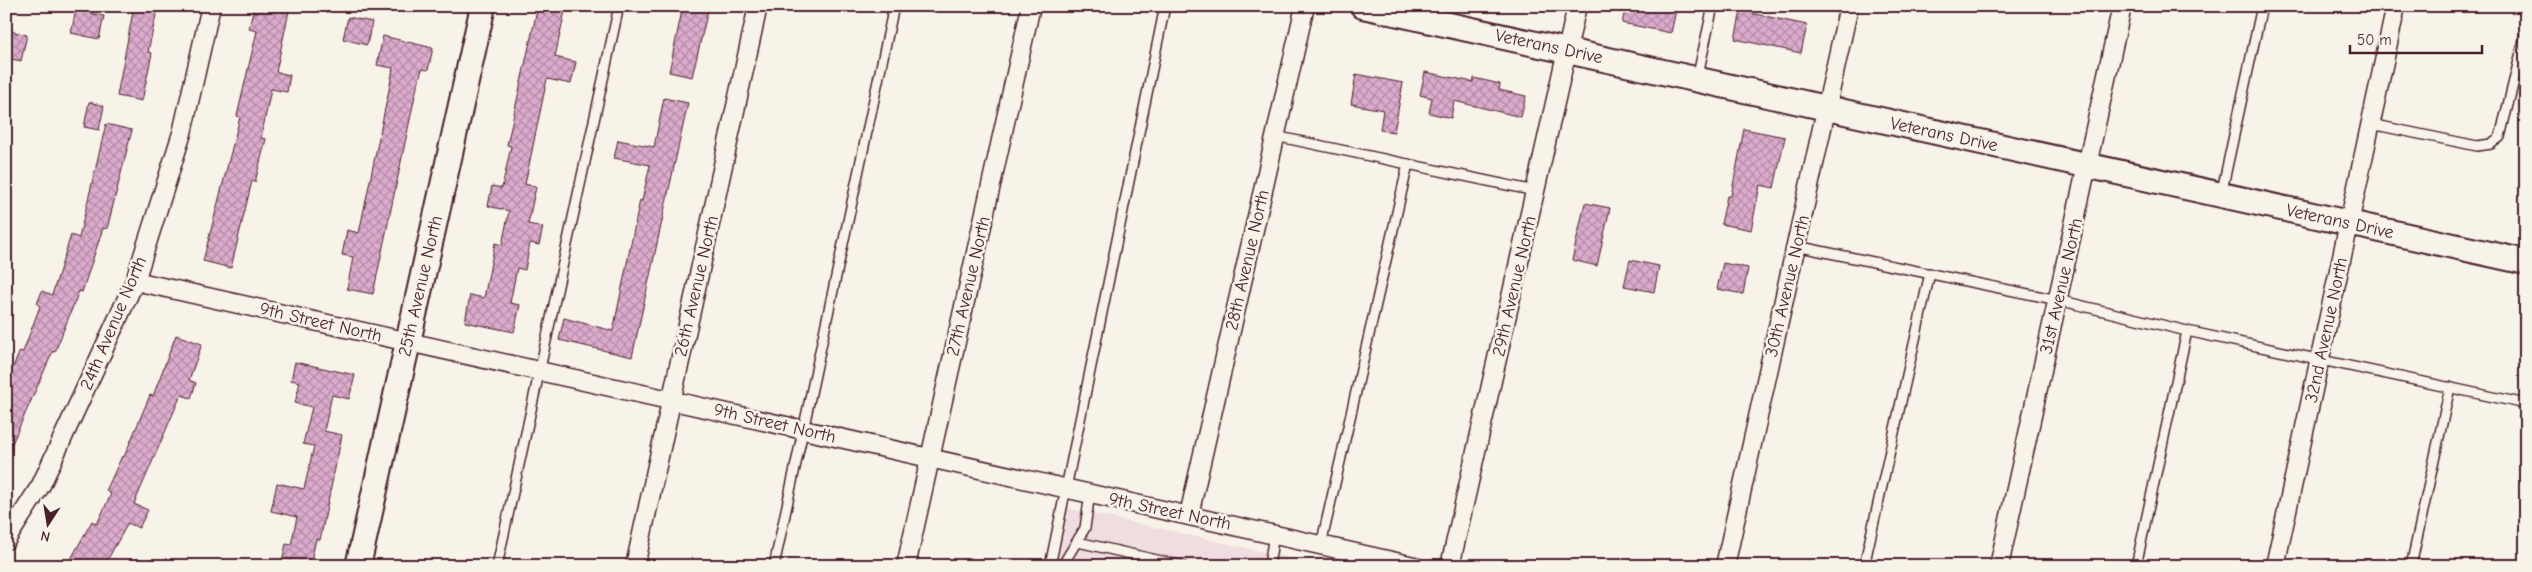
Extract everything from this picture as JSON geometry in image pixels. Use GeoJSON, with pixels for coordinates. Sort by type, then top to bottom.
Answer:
{"type":"FeatureCollection","features":[{"type":"Feature","properties":{"kind":"main road","name":"25th Avenue North"},"geometry":{"type":"LineString","coordinates":[[358,566],[483,6]]}},
{"type":"Feature","properties":{"kind":"main road","name":"Veterans Drive"},"geometry":{"type":"LineString","coordinates":[[1363,6],[2526,262]]}},
{"type":"Feature","properties":{"kind":"street","name":"24th Avenue North"},"geometry":{"type":"LineString","coordinates":[[6,540],[41,485],[135,281],[182,133],[211,6]]}},
{"type":"Feature","properties":{"kind":"street","name":"26th Avenue North"},"geometry":{"type":"LineString","coordinates":[[635,566],[758,6]]}},
{"type":"Feature","properties":{"kind":"street","name":"27th Avenue North"},"geometry":{"type":"LineString","coordinates":[[906,566],[1031,6]]}},
{"type":"Feature","properties":{"kind":"street","name":"28th Avenue North"},"geometry":{"type":"LineString","coordinates":[[1189,514],[1305,6]]}},
{"type":"Feature","properties":{"kind":"street","name":"29th Avenue North"},"geometry":{"type":"LineString","coordinates":[[1450,566],[1577,6]]}},
{"type":"Feature","properties":{"kind":"street","name":"30th Avenue North"},"geometry":{"type":"LineString","coordinates":[[1725,566],[1849,6]]}},
{"type":"Feature","properties":{"kind":"street","name":"31st Avenue North"},"geometry":{"type":"LineString","coordinates":[[1999,566],[2122,6]]}},
{"type":"Feature","properties":{"kind":"street","name":"32nd Avenue North"},"geometry":{"type":"LineString","coordinates":[[2275,566],[2396,6]]}},
{"type":"Feature","properties":{"kind":"street","name":"9th Street North"},"geometry":{"type":"LineString","coordinates":[[135,281],[1067,489],[1189,514],[1414,566]]}},
{"type":"Feature","properties":{"kind":"lane"},"geometry":{"type":"LineString","coordinates":[[497,566],[619,6]]}},
{"type":"Feature","properties":{"kind":"lane"},"geometry":{"type":"LineString","coordinates":[[774,566],[894,6]]}},
{"type":"Feature","properties":{"kind":"lane"},"geometry":{"type":"LineString","coordinates":[[1050,566],[1165,6]]}},
{"type":"Feature","properties":{"kind":"lane"},"geometry":{"type":"LineString","coordinates":[[1697,79],[1713,6]]}},
{"type":"Feature","properties":{"kind":"lane"},"geometry":{"type":"LineString","coordinates":[[2221,195],[2262,6]]}},
{"type":"Feature","properties":{"kind":"lane"},"geometry":{"type":"LineString","coordinates":[[2371,124],[2477,146],[2491,144],[2500,137],[2526,32]]}},
{"type":"Feature","properties":{"kind":"lane"},"geometry":{"type":"LineString","coordinates":[[1275,136],[1535,191]]}},
{"type":"Feature","properties":{"kind":"lane"},"geometry":{"type":"LineString","coordinates":[[1321,545],[1408,164]]}},
{"type":"Feature","properties":{"kind":"lane"},"geometry":{"type":"LineString","coordinates":[[1796,246],[2058,300],[2187,331],[2526,404]]}},
{"type":"Feature","properties":{"kind":"lane"},"geometry":{"type":"LineString","coordinates":[[1864,566],[1930,273]]}},
{"type":"Feature","properties":{"kind":"lane"},"geometry":{"type":"LineString","coordinates":[[2136,566],[2187,331]]}},
{"type":"Feature","properties":{"kind":"lane"},"geometry":{"type":"LineString","coordinates":[[2411,566],[2450,387]]}},
{"type":"Feature","properties":{"kind":"lane"},"geometry":{"type":"LineString","coordinates":[[1062,566],[1085,528],[1090,494]]}},
{"type":"Feature","properties":{"kind":"lane"},"geometry":{"type":"LineString","coordinates":[[1268,566],[1274,534]]}},
{"type":"Feature","properties":{"kind":"lane"},"geometry":{"type":"LineString","coordinates":[[1078,542],[1183,566]]}},
{"type":"Feature","properties":{"kind":"shaded area"},"geometry":{"type":"Polygon","coordinates":[[[1063,507],[1327,566],[1050,566],[1063,507]]]}},
{"type":"Feature","properties":{"kind":"building"},"geometry":{"type":"Polygon","coordinates":[[[134,6],[158,6],[148,52],[152,53],[142,101],[117,96],[134,6]]]}},
{"type":"Feature","properties":{"kind":"building"},"geometry":{"type":"Polygon","coordinates":[[[254,6],[289,11],[276,72],[290,75],[287,92],[271,89],[261,138],[266,139],[255,182],[252,181],[231,268],[203,261],[240,117],[237,116],[257,31],[249,29],[254,6]]]}},
{"type":"Feature","properties":{"kind":"building"},"geometry":{"type":"Polygon","coordinates":[[[538,6],[566,6],[555,57],[576,62],[571,84],[547,79],[525,184],[536,187],[528,224],[543,227],[539,245],[530,243],[525,270],[517,268],[510,303],[520,305],[514,332],[465,322],[470,295],[484,298],[495,243],[502,245],[509,211],[488,206],[492,186],[502,188],[511,146],[507,145],[538,6]]]}},
{"type":"Feature","properties":{"kind":"building"},"geometry":{"type":"Polygon","coordinates":[[[683,6],[709,6],[692,77],[669,72],[683,6]]]}},
{"type":"Feature","properties":{"kind":"building"},"geometry":{"type":"Polygon","coordinates":[[[1626,6],[1661,6],[1676,10],[1671,33],[1622,23],[1626,6]]]}},
{"type":"Feature","properties":{"kind":"building"},"geometry":{"type":"Polygon","coordinates":[[[76,10],[104,16],[99,39],[71,33],[76,10]]]}},
{"type":"Feature","properties":{"kind":"building"},"geometry":{"type":"Polygon","coordinates":[[[1741,11],[1807,25],[1801,53],[1735,39],[1741,11]]]}},
{"type":"Feature","properties":{"kind":"building"},"geometry":{"type":"Polygon","coordinates":[[[348,17],[372,22],[367,45],[343,39],[348,17]]]}},
{"type":"Feature","properties":{"kind":"building"},"geometry":{"type":"Polygon","coordinates":[[[6,30],[27,35],[21,61],[6,58],[6,30]]]}},
{"type":"Feature","properties":{"kind":"building"},"geometry":{"type":"Polygon","coordinates":[[[383,36],[433,48],[428,70],[422,69],[416,91],[373,294],[347,289],[353,257],[342,255],[347,230],[359,233],[390,85],[393,68],[377,65],[383,36]]]}},
{"type":"Feature","properties":{"kind":"building"},"geometry":{"type":"Polygon","coordinates":[[[1425,72],[1473,82],[1474,78],[1500,84],[1499,90],[1526,96],[1521,117],[1454,101],[1451,118],[1429,113],[1432,98],[1420,95],[1425,72]]]}},
{"type":"Feature","properties":{"kind":"building"},"geometry":{"type":"Polygon","coordinates":[[[1356,74],[1403,83],[1394,132],[1380,130],[1383,110],[1351,104],[1356,74]]]}},
{"type":"Feature","properties":{"kind":"building"},"geometry":{"type":"Polygon","coordinates":[[[664,98],[688,103],[632,357],[559,340],[564,318],[613,331],[640,200],[642,201],[650,165],[614,158],[618,140],[654,147],[664,98]]]}},
{"type":"Feature","properties":{"kind":"building"},"geometry":{"type":"Polygon","coordinates":[[[89,102],[104,106],[99,130],[84,127],[89,102]]]}},
{"type":"Feature","properties":{"kind":"building"},"geometry":{"type":"Polygon","coordinates":[[[106,124],[132,130],[107,229],[103,228],[82,292],[79,291],[55,352],[53,351],[6,457],[6,383],[20,351],[23,352],[40,306],[37,304],[42,291],[52,295],[71,235],[79,238],[106,124]]]}},
{"type":"Feature","properties":{"kind":"building"},"geometry":{"type":"Polygon","coordinates":[[[1744,129],[1785,137],[1774,188],[1760,185],[1751,230],[1721,224],[1727,196],[1731,196],[1744,129]]]}},
{"type":"Feature","properties":{"kind":"building"},"geometry":{"type":"Polygon","coordinates":[[[1585,203],[1610,208],[1597,266],[1572,260],[1585,203]]]}},
{"type":"Feature","properties":{"kind":"building"},"geometry":{"type":"Polygon","coordinates":[[[1630,260],[1659,266],[1654,292],[1624,286],[1630,260]]]}},
{"type":"Feature","properties":{"kind":"building"},"geometry":{"type":"Polygon","coordinates":[[[1723,263],[1748,268],[1743,294],[1717,289],[1723,263]]]}},
{"type":"Feature","properties":{"kind":"building"},"geometry":{"type":"Polygon","coordinates":[[[176,335],[202,344],[189,380],[196,383],[191,398],[181,395],[134,504],[148,510],[139,528],[128,523],[104,566],[67,566],[92,521],[97,524],[111,494],[106,491],[122,456],[124,457],[150,395],[153,396],[176,335]]]}},
{"type":"Feature","properties":{"kind":"building"},"geometry":{"type":"Polygon","coordinates":[[[295,362],[355,375],[349,399],[332,395],[324,431],[342,435],[320,540],[316,539],[310,566],[281,566],[286,544],[291,545],[297,517],[271,511],[277,483],[304,489],[314,446],[303,444],[312,407],[295,403],[300,382],[291,380],[295,362]]]}}]}
